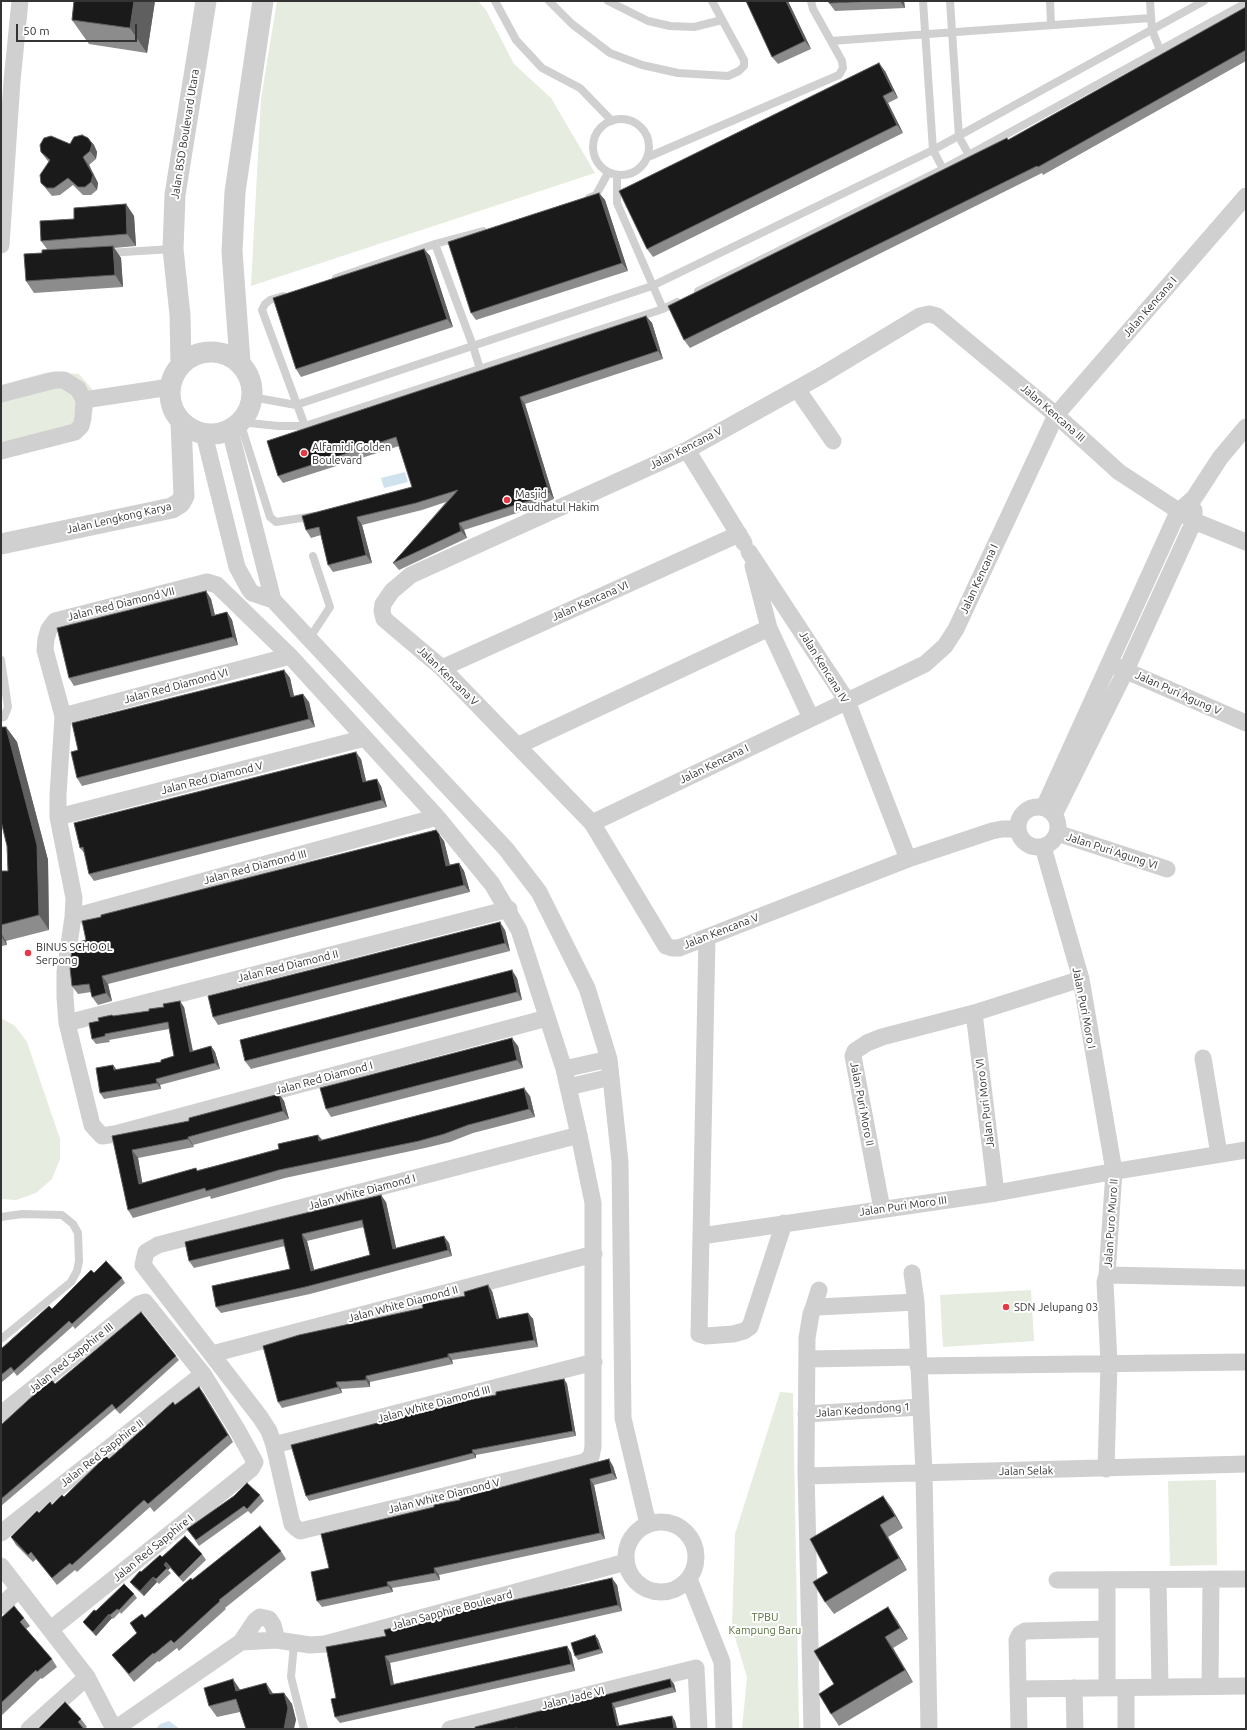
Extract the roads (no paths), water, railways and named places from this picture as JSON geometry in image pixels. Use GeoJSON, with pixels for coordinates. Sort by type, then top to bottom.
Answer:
{"type":"FeatureCollection","features":[{"type":"Feature","properties":{"kind":"street"},"geometry":{"type":"LineString","coordinates":[[1,245],[12,81],[20,1]]}},
{"type":"Feature","properties":{"kind":"street","name":"Jalan BSD Boulevard Utara"},"geometry":{"type":"LineString","coordinates":[[181,364],[180,316],[174,249],[175,195],[206,1]]}},
{"type":"Feature","properties":{"kind":"street"},"geometry":{"type":"LineString","coordinates":[[240,362],[232,252],[235,192],[263,1]]}},
{"type":"Feature","properties":{"kind":"street","name":"Jalan Kencana I"},"geometry":{"type":"LineString","coordinates":[[592,823],[924,664],[944,646],[956,629],[1056,415],[1246,196]]}},
{"type":"Feature","properties":{"kind":"street","name":"Jalan Kencana III"},"geometry":{"type":"LineString","coordinates":[[929,314],[936,316],[1056,415],[1119,472],[1178,512],[1246,542]]}},
{"type":"Feature","properties":{"kind":"street","name":"Jalan Kencana V"},"geometry":{"type":"LineString","coordinates":[[929,314],[920,316],[797,389],[687,450],[411,575],[392,591],[383,604],[382,611],[384,619],[442,668],[592,823],[666,946],[679,948],[908,859],[1012,827]]}},
{"type":"Feature","properties":{"kind":"street"},"geometry":{"type":"LineString","coordinates":[[210,352],[229,355],[240,362],[247,371],[251,381],[252,397],[247,413],[235,426],[217,434],[204,434],[191,430],[181,422],[174,412],[170,399],[170,387],[174,374],[181,364],[191,356],[210,352]]}},
{"type":"Feature","properties":{"kind":"street"},"geometry":{"type":"LineString","coordinates":[[1,394],[55,380],[64,380],[78,389],[84,400],[84,418],[81,426],[75,432],[1,451]]}},
{"type":"Feature","properties":{"kind":"street"},"geometry":{"type":"LineString","coordinates":[[84,400],[170,387]]}},
{"type":"Feature","properties":{"kind":"street"},"geometry":{"type":"LineString","coordinates":[[797,389],[833,441]]}},
{"type":"Feature","properties":{"kind":"street","name":"Jalan Lengkong Karya"},"geometry":{"type":"LineString","coordinates":[[1,544],[172,508],[180,503],[184,496],[181,422]]}},
{"type":"Feature","properties":{"kind":"street"},"geometry":{"type":"LineString","coordinates":[[235,426],[252,516],[273,600],[506,849],[539,892],[587,988],[609,1059],[620,1162],[623,1418],[648,1524]]}},
{"type":"Feature","properties":{"kind":"street"},"geometry":{"type":"LineString","coordinates":[[1049,811],[1109,664],[1178,512],[1194,498],[1220,458],[1246,427]]}},
{"type":"Feature","properties":{"kind":"street"},"geometry":{"type":"LineString","coordinates":[[204,434],[238,569],[248,589],[252,593],[273,600]]}},
{"type":"Feature","properties":{"kind":"street","name":"Jalan Kencana IV"},"geometry":{"type":"LineString","coordinates":[[687,450],[749,552],[847,701],[908,859]]}},
{"type":"Feature","properties":{"kind":"street"},"geometry":{"type":"LineString","coordinates":[[1049,811],[1126,670],[1194,520],[1194,498]]}},
{"type":"Feature","properties":{"kind":"street"},"geometry":{"type":"LineString","coordinates":[[226,522],[252,516]]}},
{"type":"Feature","properties":{"kind":"street","name":"Jalan Kencana VI"},"geometry":{"type":"LineString","coordinates":[[442,668],[739,534]]}},
{"type":"Feature","properties":{"kind":"street","name":"Jalan Kencana IV"},"geometry":{"type":"LineString","coordinates":[[749,552],[769,628],[811,718]]}},
{"type":"Feature","properties":{"kind":"street","name":"Jalan Red Diamond VII"},"geometry":{"type":"LineString","coordinates":[[63,716],[45,650],[49,629],[55,621],[207,582],[217,585],[290,656]]}},
{"type":"Feature","properties":{"kind":"street"},"geometry":{"type":"LineString","coordinates":[[517,746],[769,628]]}},
{"type":"Feature","properties":{"kind":"street"},"geometry":{"type":"LineString","coordinates":[[290,656],[437,817],[492,884],[519,930],[564,1069],[593,1203],[594,1362]]}},
{"type":"Feature","properties":{"kind":"street","name":"Jalan Red Diamond VI"},"geometry":{"type":"LineString","coordinates":[[63,716],[290,656]]}},
{"type":"Feature","properties":{"kind":"street","name":"Jalan Puri Agung V"},"geometry":{"type":"LineString","coordinates":[[1109,664],[1246,722]]}},
{"type":"Feature","properties":{"kind":"street"},"geometry":{"type":"LineString","coordinates":[[63,716],[58,817],[74,898],[73,917],[65,972],[64,997],[68,1023]]}},
{"type":"Feature","properties":{"kind":"street","name":"Jalan Red Diamond V"},"geometry":{"type":"LineString","coordinates":[[58,817],[365,738]]}},
{"type":"Feature","properties":{"kind":"street"},"geometry":{"type":"LineString","coordinates":[[1034,807],[1049,811],[1057,820],[1058,833],[1052,842],[1043,846],[1034,847],[1026,844],[1012,827],[1025,811],[1034,807]]}},
{"type":"Feature","properties":{"kind":"street","name":"Jalan Red Diamond III"},"geometry":{"type":"LineString","coordinates":[[73,917],[437,817]]}},
{"type":"Feature","properties":{"kind":"street","name":"Jalan Puri Agung VI"},"geometry":{"type":"LineString","coordinates":[[1058,833],[1167,869]]}},
{"type":"Feature","properties":{"kind":"street","name":"Jalan Puri Moro I"},"geometry":{"type":"LineString","coordinates":[[1043,846],[1080,979],[1109,1172]]}},
{"type":"Feature","properties":{"kind":"street","name":"Jalan Red Diamond II"},"geometry":{"type":"LineString","coordinates":[[68,1023],[508,910]]}},
{"type":"Feature","properties":{"kind":"street"},"geometry":{"type":"LineString","coordinates":[[707,937],[699,1334],[706,1336],[732,1334],[744,1331],[750,1327],[784,1223]]}},
{"type":"Feature","properties":{"kind":"street"},"geometry":{"type":"LineString","coordinates":[[974,1013],[1080,979]]}},
{"type":"Feature","properties":{"kind":"street","name":"Jalan Puri Moro VI"},"geometry":{"type":"LineString","coordinates":[[974,1013],[996,1193]]}},
{"type":"Feature","properties":{"kind":"street","name":"Jalan Puri Moro II"},"geometry":{"type":"LineString","coordinates":[[882,1209],[853,1056],[855,1050],[882,1037],[974,1013]]}},
{"type":"Feature","properties":{"kind":"street","name":"Jalan Red Diamond I"},"geometry":{"type":"LineString","coordinates":[[68,1023],[92,1125],[102,1136],[115,1134],[547,1018]]}},
{"type":"Feature","properties":{"kind":"street"},"geometry":{"type":"LineString","coordinates":[[1203,1058],[1219,1154]]}},
{"type":"Feature","properties":{"kind":"street"},"geometry":{"type":"LineString","coordinates":[[564,1069],[609,1059]]}},
{"type":"Feature","properties":{"kind":"street"},"geometry":{"type":"LineString","coordinates":[[568,1087],[610,1077]]}},
{"type":"Feature","properties":{"kind":"street","name":"Jalan White Diamond I"},"geometry":{"type":"LineString","coordinates":[[212,1354],[143,1265],[143,1258],[146,1252],[158,1245],[579,1135]]}},
{"type":"Feature","properties":{"kind":"street"},"geometry":{"type":"LineString","coordinates":[[1109,1172],[1246,1150]]}},
{"type":"Feature","properties":{"kind":"street","name":"Jalan Puri Moro III"},"geometry":{"type":"LineString","coordinates":[[701,1236],[996,1193],[1109,1172]]}},
{"type":"Feature","properties":{"kind":"street","name":"Jalan Puro Muro II"},"geometry":{"type":"LineString","coordinates":[[1106,1469],[1109,1363],[1105,1282],[1107,1275],[1109,1172]]}},
{"type":"Feature","properties":{"kind":"street","name":"Jalan White Diamond II"},"geometry":{"type":"LineString","coordinates":[[212,1354],[594,1254]]}},
{"type":"Feature","properties":{"kind":"street"},"geometry":{"type":"LineString","coordinates":[[912,1273],[916,1302],[924,1473],[929,1729]]}},
{"type":"Feature","properties":{"kind":"street"},"geometry":{"type":"LineString","coordinates":[[1107,1275],[1246,1278]]}},
{"type":"Feature","properties":{"kind":"street"},"geometry":{"type":"LineString","coordinates":[[812,1729],[806,1476],[806,1359],[807,1338],[813,1309],[819,1290]]}},
{"type":"Feature","properties":{"kind":"street","name":"Jalan Red Sapphire III"},"geometry":{"type":"LineString","coordinates":[[1,1414],[142,1302],[149,1304],[203,1374]]}},
{"type":"Feature","properties":{"kind":"street"},"geometry":{"type":"LineString","coordinates":[[813,1309],[916,1302]]}},
{"type":"Feature","properties":{"kind":"street"},"geometry":{"type":"LineString","coordinates":[[212,1354],[260,1417],[269,1432],[274,1446]]}},
{"type":"Feature","properties":{"kind":"street"},"geometry":{"type":"LineString","coordinates":[[806,1359],[1109,1363],[1246,1362]]}},
{"type":"Feature","properties":{"kind":"street","name":"Jalan White Diamond III"},"geometry":{"type":"LineString","coordinates":[[274,1446],[594,1362]]}},
{"type":"Feature","properties":{"kind":"street","name":"Jalan White Diamond V"},"geometry":{"type":"LineString","coordinates":[[274,1446],[292,1524],[300,1531],[584,1462],[591,1457],[593,1447],[594,1362]]}},
{"type":"Feature","properties":{"kind":"street","name":"Jalan Red Sapphire I"},"geometry":{"type":"LineString","coordinates":[[51,1629],[254,1466],[255,1462],[242,1437],[203,1374]]}},
{"type":"Feature","properties":{"kind":"street","name":"Jalan Red Sapphire II"},"geometry":{"type":"LineString","coordinates":[[1,1533],[203,1374]]}},
{"type":"Feature","properties":{"kind":"street","name":"Jalan Kedondong 1"},"geometry":{"type":"LineString","coordinates":[[806,1414],[920,1407]]}},
{"type":"Feature","properties":{"kind":"street","name":"Jalan Selak"},"geometry":{"type":"LineString","coordinates":[[806,1476],[1246,1464]]}},
{"type":"Feature","properties":{"kind":"street"},"geometry":{"type":"LineString","coordinates":[[659,1522],[671,1523],[681,1528],[690,1536],[695,1546],[697,1558],[695,1569],[689,1579],[675,1590],[657,1593],[646,1590],[636,1583],[629,1574],[626,1562],[626,1551],[630,1540],[638,1530],[648,1524],[659,1522]]}},
{"type":"Feature","properties":{"kind":"street","name":"Jalan Sapphire Boulevard"},"geometry":{"type":"LineString","coordinates":[[241,1642],[325,1644],[626,1562]]}},
{"type":"Feature","properties":{"kind":"street"},"geometry":{"type":"LineString","coordinates":[[1,1566],[51,1629],[86,1677],[114,1729],[241,1642],[255,1621],[260,1617],[266,1617],[285,1642]]}},
{"type":"Feature","properties":{"kind":"street"},"geometry":{"type":"LineString","coordinates":[[689,1579],[722,1662],[724,1729]]}},
{"type":"Feature","properties":{"kind":"street"},"geometry":{"type":"LineString","coordinates":[[1057,1580],[1246,1579]]}},
{"type":"Feature","properties":{"kind":"street"},"geometry":{"type":"LineString","coordinates":[[1107,1580],[1107,1688]]}},
{"type":"Feature","properties":{"kind":"street"},"geometry":{"type":"LineString","coordinates":[[1158,1580],[1160,1687]]}},
{"type":"Feature","properties":{"kind":"street"},"geometry":{"type":"LineString","coordinates":[[1210,1686],[1211,1580]]}},
{"type":"Feature","properties":{"kind":"street"},"geometry":{"type":"LineString","coordinates":[[1,1606],[20,1589]]}},
{"type":"Feature","properties":{"kind":"street"},"geometry":{"type":"LineString","coordinates":[[1019,1729],[1017,1640],[1020,1634],[1025,1631],[1107,1629]]}},
{"type":"Feature","properties":{"kind":"street","name":"Jalan Jade VI"},"geometry":{"type":"LineString","coordinates":[[450,1729],[696,1668],[699,1729]]}},
{"type":"Feature","properties":{"kind":"street"},"geometry":{"type":"LineString","coordinates":[[29,1729],[86,1677]]}},
{"type":"Feature","properties":{"kind":"street"},"geometry":{"type":"LineString","coordinates":[[1019,1689],[1246,1686]]}},
{"type":"Feature","properties":{"kind":"street"},"geometry":{"type":"LineString","coordinates":[[1074,1688],[1075,1729]]}},
{"type":"Feature","properties":{"kind":"street"},"geometry":{"type":"LineString","coordinates":[[1126,1688],[1126,1729]]}},
{"type":"Feature","properties":{"kind":"lane"},"geometry":{"type":"LineString","coordinates":[[495,1],[516,40],[542,68],[580,88],[612,121]]}},
{"type":"Feature","properties":{"kind":"lane"},"geometry":{"type":"LineString","coordinates":[[549,1],[572,24],[610,53],[642,65],[678,73],[728,76],[739,72],[744,66],[744,60],[712,1]]}},
{"type":"Feature","properties":{"kind":"lane"},"geometry":{"type":"LineString","coordinates":[[608,1],[648,20],[670,26],[694,27],[722,20]]}},
{"type":"Feature","properties":{"kind":"lane"},"geometry":{"type":"LineString","coordinates":[[648,157],[839,75],[843,68],[842,61],[810,1]]}},
{"type":"Feature","properties":{"kind":"lane"},"geometry":{"type":"LineString","coordinates":[[923,1],[933,150],[943,169]]}},
{"type":"Feature","properties":{"kind":"lane"},"geometry":{"type":"LineString","coordinates":[[950,1],[959,137],[969,155]]}},
{"type":"Feature","properties":{"kind":"lane"},"geometry":{"type":"LineString","coordinates":[[1050,1],[1051,25]]}},
{"type":"Feature","properties":{"kind":"lane"},"geometry":{"type":"LineString","coordinates":[[1150,1],[1152,30],[1160,50]]}},
{"type":"Feature","properties":{"kind":"lane"},"geometry":{"type":"LineString","coordinates":[[252,397],[296,405],[652,286],[959,137],[1204,1]]}},
{"type":"Feature","properties":{"kind":"lane"},"geometry":{"type":"LineString","coordinates":[[325,513],[282,522],[276,522],[270,517],[235,426],[305,426],[663,309],[943,169],[1246,3]]}},
{"type":"Feature","properties":{"kind":"lane"},"geometry":{"type":"LineString","coordinates":[[831,41],[1151,18]]}},
{"type":"Feature","properties":{"kind":"lane"},"geometry":{"type":"LineString","coordinates":[[621,119],[630,120],[644,131],[648,139],[648,157],[636,172],[627,175],[617,175],[600,167],[595,159],[593,150],[597,132],[603,125],[612,121],[621,119]]}},
{"type":"Feature","properties":{"kind":"lane"},"geometry":{"type":"LineString","coordinates":[[584,201],[596,195],[608,172]]}},
{"type":"Feature","properties":{"kind":"lane"},"geometry":{"type":"LineString","coordinates":[[617,175],[616,201],[663,309]]}},
{"type":"Feature","properties":{"kind":"lane"},"geometry":{"type":"LineString","coordinates":[[330,280],[435,244],[488,230]]}},
{"type":"Feature","properties":{"kind":"lane"},"geometry":{"type":"LineString","coordinates":[[435,244],[474,346],[480,369]]}},
{"type":"Feature","properties":{"kind":"lane"},"geometry":{"type":"LineString","coordinates":[[99,254],[174,249]]}},
{"type":"Feature","properties":{"kind":"lane"},"geometry":{"type":"LineString","coordinates":[[292,292],[270,300],[265,304],[262,310],[305,426]]}},
{"type":"Feature","properties":{"kind":"lane"},"geometry":{"type":"LineString","coordinates":[[309,639],[330,607],[313,556]]}},
{"type":"Feature","properties":{"kind":"lane"},"geometry":{"type":"LineString","coordinates":[[1,660],[8,707],[4,717],[1,718]]}},
{"type":"Feature","properties":{"kind":"lane"},"geometry":{"type":"LineString","coordinates":[[1,1217],[22,1214],[62,1215],[73,1224],[78,1233],[79,1261],[77,1271],[71,1282],[1,1339]]}},
{"type":"Feature","properties":{"kind":"lane"},"geometry":{"type":"LineString","coordinates":[[285,1642],[291,1677],[304,1729]]}},
{"type":"Feature","properties":{"kind":"water"},"geometry":{"type":"Polygon","coordinates":[[[405,472],[408,482],[384,488],[381,478],[405,472]]]}},
{"type":"Feature","properties":{"kind":"water"},"geometry":{"type":"Polygon","coordinates":[[[169,1721],[180,1729],[156,1729],[160,1724],[169,1721]]]}},
{"type":"Feature","properties":{"kind":"place","name":"Alfamidi Golden Boulevard"},"geometry":{"type":"Point","coordinates":[304,453]}},
{"type":"Feature","properties":{"kind":"place","name":"Masjid Raudhatul Hakim"},"geometry":{"type":"Point","coordinates":[507,500]}},
{"type":"Feature","properties":{"kind":"place","name":"BINUS SCHOOL Serpong"},"geometry":{"type":"Point","coordinates":[28,953]}},
{"type":"Feature","properties":{"kind":"place","name":"SDN Jelupang 03"},"geometry":{"type":"Point","coordinates":[1006,1307]}},
{"type":"Feature","properties":{"kind":"park label","name":"TPBU Kampung Baru"},"geometry":{"type":"Point","coordinates":[765,1623]}}]}
